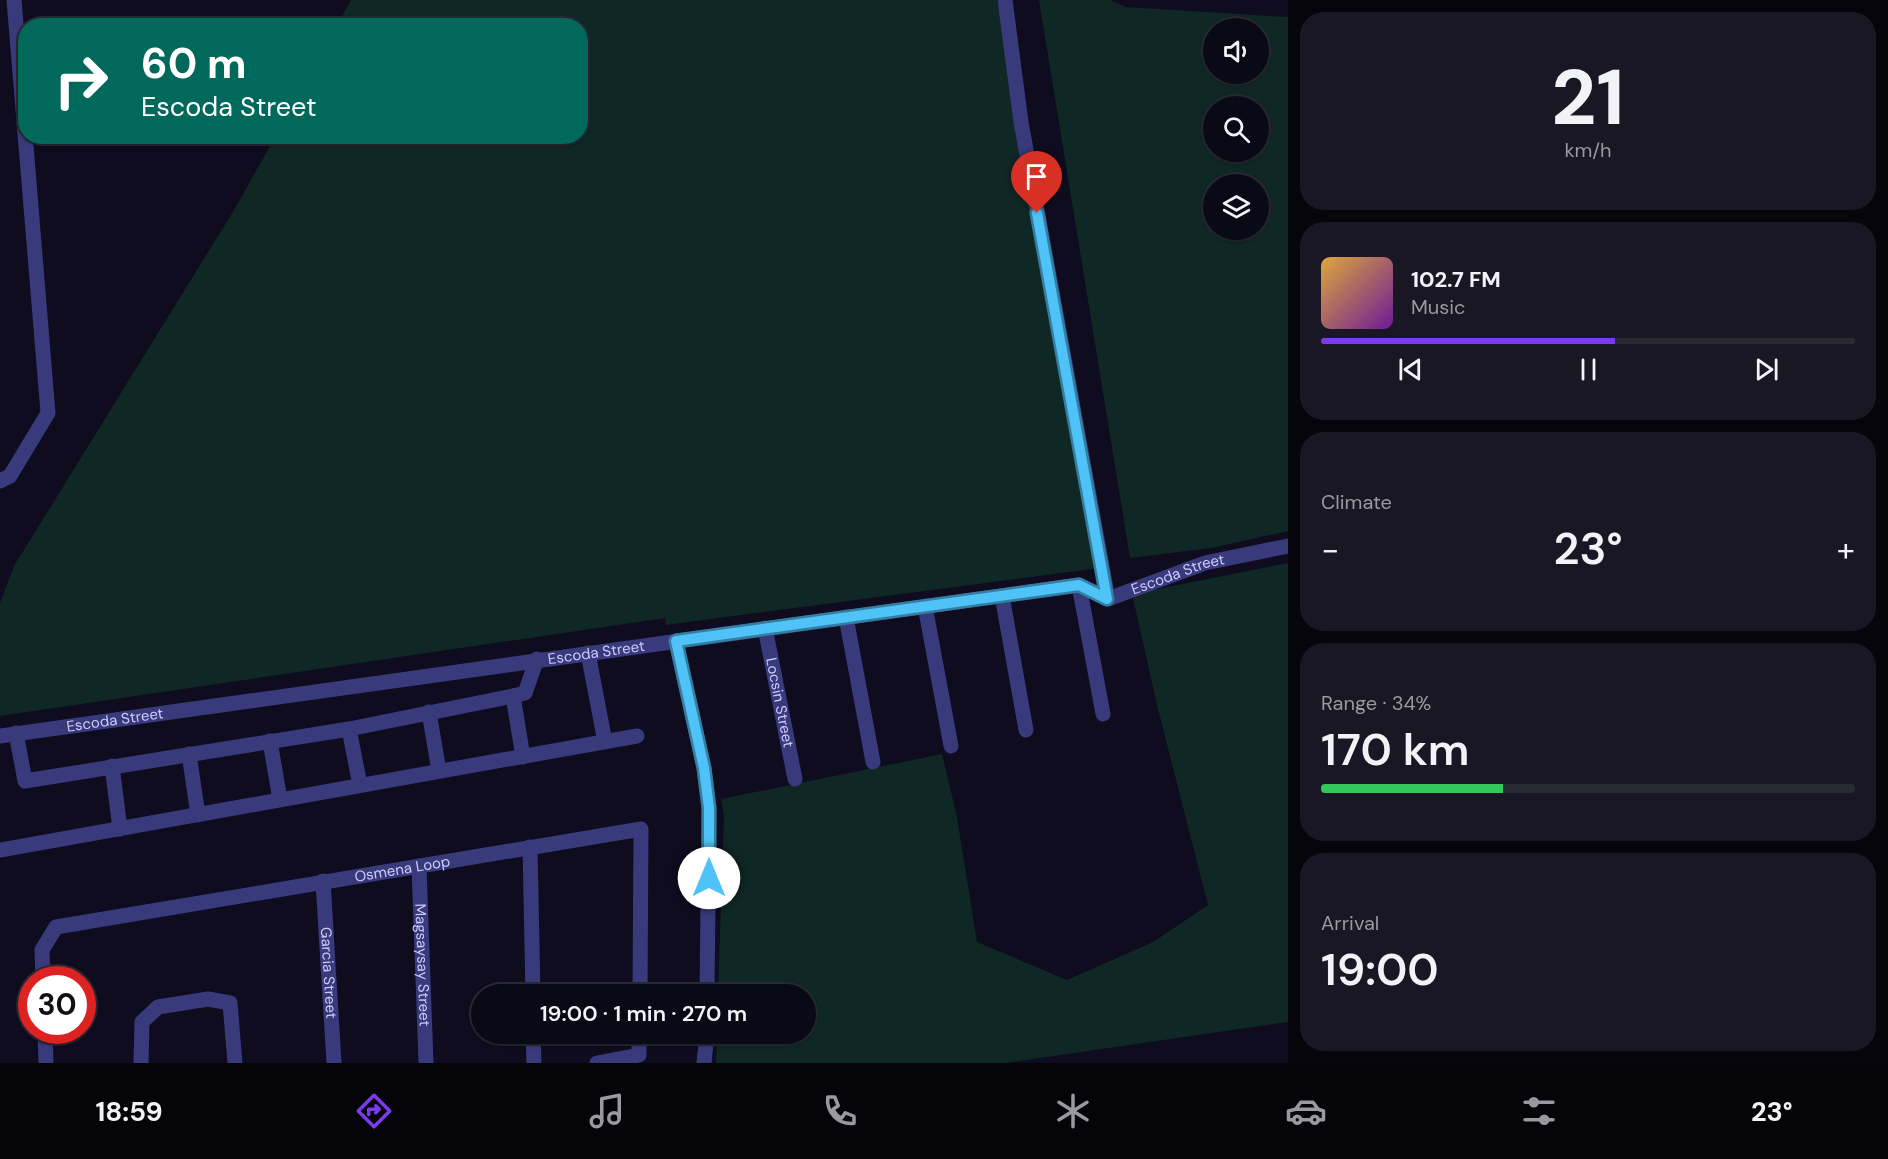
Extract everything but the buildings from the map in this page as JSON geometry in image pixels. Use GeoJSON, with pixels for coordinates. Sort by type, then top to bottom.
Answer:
{"type":"FeatureCollection","features":[{"type":"Feature","properties":{"kind":"street"},"geometry":{"type":"LineString","coordinates":[[14,0],[18,49]]}},
{"type":"Feature","properties":{"kind":"street"},"geometry":{"type":"LineString","coordinates":[[1005,0],[1021,122],[1107,599]]}},
{"type":"Feature","properties":{"kind":"street"},"geometry":{"type":"LineString","coordinates":[[0,481],[9,476],[48,413],[26,144]]}},
{"type":"Feature","properties":{"kind":"street","name":"Escoda Street"},"geometry":{"type":"LineString","coordinates":[[1107,599],[1205,563],[1288,546]]}},
{"type":"Feature","properties":{"kind":"street"},"geometry":{"type":"LineString","coordinates":[[1079,585],[1107,599]]}},
{"type":"Feature","properties":{"kind":"street"},"geometry":{"type":"LineString","coordinates":[[1079,585],[1103,714]]}},
{"type":"Feature","properties":{"kind":"street","name":"Escoda Street"},"geometry":{"type":"LineString","coordinates":[[0,736],[537,659],[1079,585]]}},
{"type":"Feature","properties":{"kind":"street"},"geometry":{"type":"LineString","coordinates":[[1002,596],[1026,730]]}},
{"type":"Feature","properties":{"kind":"street"},"geometry":{"type":"LineString","coordinates":[[925,606],[951,746]]}},
{"type":"Feature","properties":{"kind":"street"},"geometry":{"type":"LineString","coordinates":[[846,617],[873,762]]}},
{"type":"Feature","properties":{"kind":"street","name":"Locsin Street"},"geometry":{"type":"LineString","coordinates":[[765,628],[795,778]]}},
{"type":"Feature","properties":{"kind":"street"},"geometry":{"type":"LineString","coordinates":[[676,641],[704,768],[709,808],[707,984]]}},
{"type":"Feature","properties":{"kind":"street"},"geometry":{"type":"LineString","coordinates":[[588,652],[605,742]]}},
{"type":"Feature","properties":{"kind":"street"},"geometry":{"type":"LineString","coordinates":[[16,733],[25,781],[349,729],[513,696],[525,693],[537,659]]}},
{"type":"Feature","properties":{"kind":"street"},"geometry":{"type":"LineString","coordinates":[[513,696],[523,757]]}},
{"type":"Feature","properties":{"kind":"street"},"geometry":{"type":"LineString","coordinates":[[429,712],[439,771]]}},
{"type":"Feature","properties":{"kind":"street"},"geometry":{"type":"LineString","coordinates":[[349,729],[360,786]]}},
{"type":"Feature","properties":{"kind":"street"},"geometry":{"type":"LineString","coordinates":[[0,850],[637,736]]}},
{"type":"Feature","properties":{"kind":"street"},"geometry":{"type":"LineString","coordinates":[[270,741],[280,800]]}},
{"type":"Feature","properties":{"kind":"street"},"geometry":{"type":"LineString","coordinates":[[189,754],[198,815]]}},
{"type":"Feature","properties":{"kind":"street"},"geometry":{"type":"LineString","coordinates":[[112,766],[120,829]]}},
{"type":"Feature","properties":{"kind":"street","name":"Osmena Loop"},"geometry":{"type":"LineString","coordinates":[[43,966],[42,950],[56,927],[641,829],[640,984]]}},
{"type":"Feature","properties":{"kind":"street"},"geometry":{"type":"LineString","coordinates":[[530,847],[532,984]]}},
{"type":"Feature","properties":{"kind":"street","name":"Magsaysay Street"},"geometry":{"type":"LineString","coordinates":[[419,866],[426,1063]]}},
{"type":"Feature","properties":{"kind":"street","name":"Garcia Street"},"geometry":{"type":"LineString","coordinates":[[323,881],[334,1063]]}},
{"type":"Feature","properties":{"kind":"street"},"geometry":{"type":"LineString","coordinates":[[141,1063],[142,1022],[158,1007],[208,999],[231,1003],[235,1063]]}},
{"type":"Feature","properties":{"kind":"street"},"geometry":{"type":"LineString","coordinates":[[45,1044],[46,1063]]}},
{"type":"Feature","properties":{"kind":"street"},"geometry":{"type":"LineString","coordinates":[[533,1044],[534,1063]]}},
{"type":"Feature","properties":{"kind":"street"},"geometry":{"type":"LineString","coordinates":[[597,1063],[639,1055],[639,1044]]}},
{"type":"Feature","properties":{"kind":"street"},"geometry":{"type":"LineString","coordinates":[[704,1063],[706,1044]]}},
{"type":"Feature","properties":{"kind":"green space"},"geometry":{"type":"Polygon","coordinates":[[[351,0],[997,0],[1107,567],[666,625],[665,618],[0,716],[0,603],[14,566],[234,210],[271,144],[588,144],[588,18],[341,18],[351,0]]]}},
{"type":"Feature","properties":{"kind":"green space"},"geometry":{"type":"Polygon","coordinates":[[[1039,0],[1110,0],[1126,7],[1288,17],[1288,531],[1211,548],[1130,558],[1039,0]]]}},
{"type":"Feature","properties":{"kind":"green space"},"geometry":{"type":"Polygon","coordinates":[[[1288,563],[1288,1022],[1006,1063],[716,1063],[717,1044],[816,1044],[816,984],[718,984],[724,816],[721,799],[942,754],[957,817],[977,942],[1067,980],[1153,942],[1208,905],[1158,709],[1132,594],[1288,563]]]}},
{"type":"Feature","properties":{"kind":"route"},"geometry":{"type":"LineString","coordinates":[[709,878],[709,808],[704,768],[676,641],[1079,585],[1107,599],[1037,213]]}}]}
